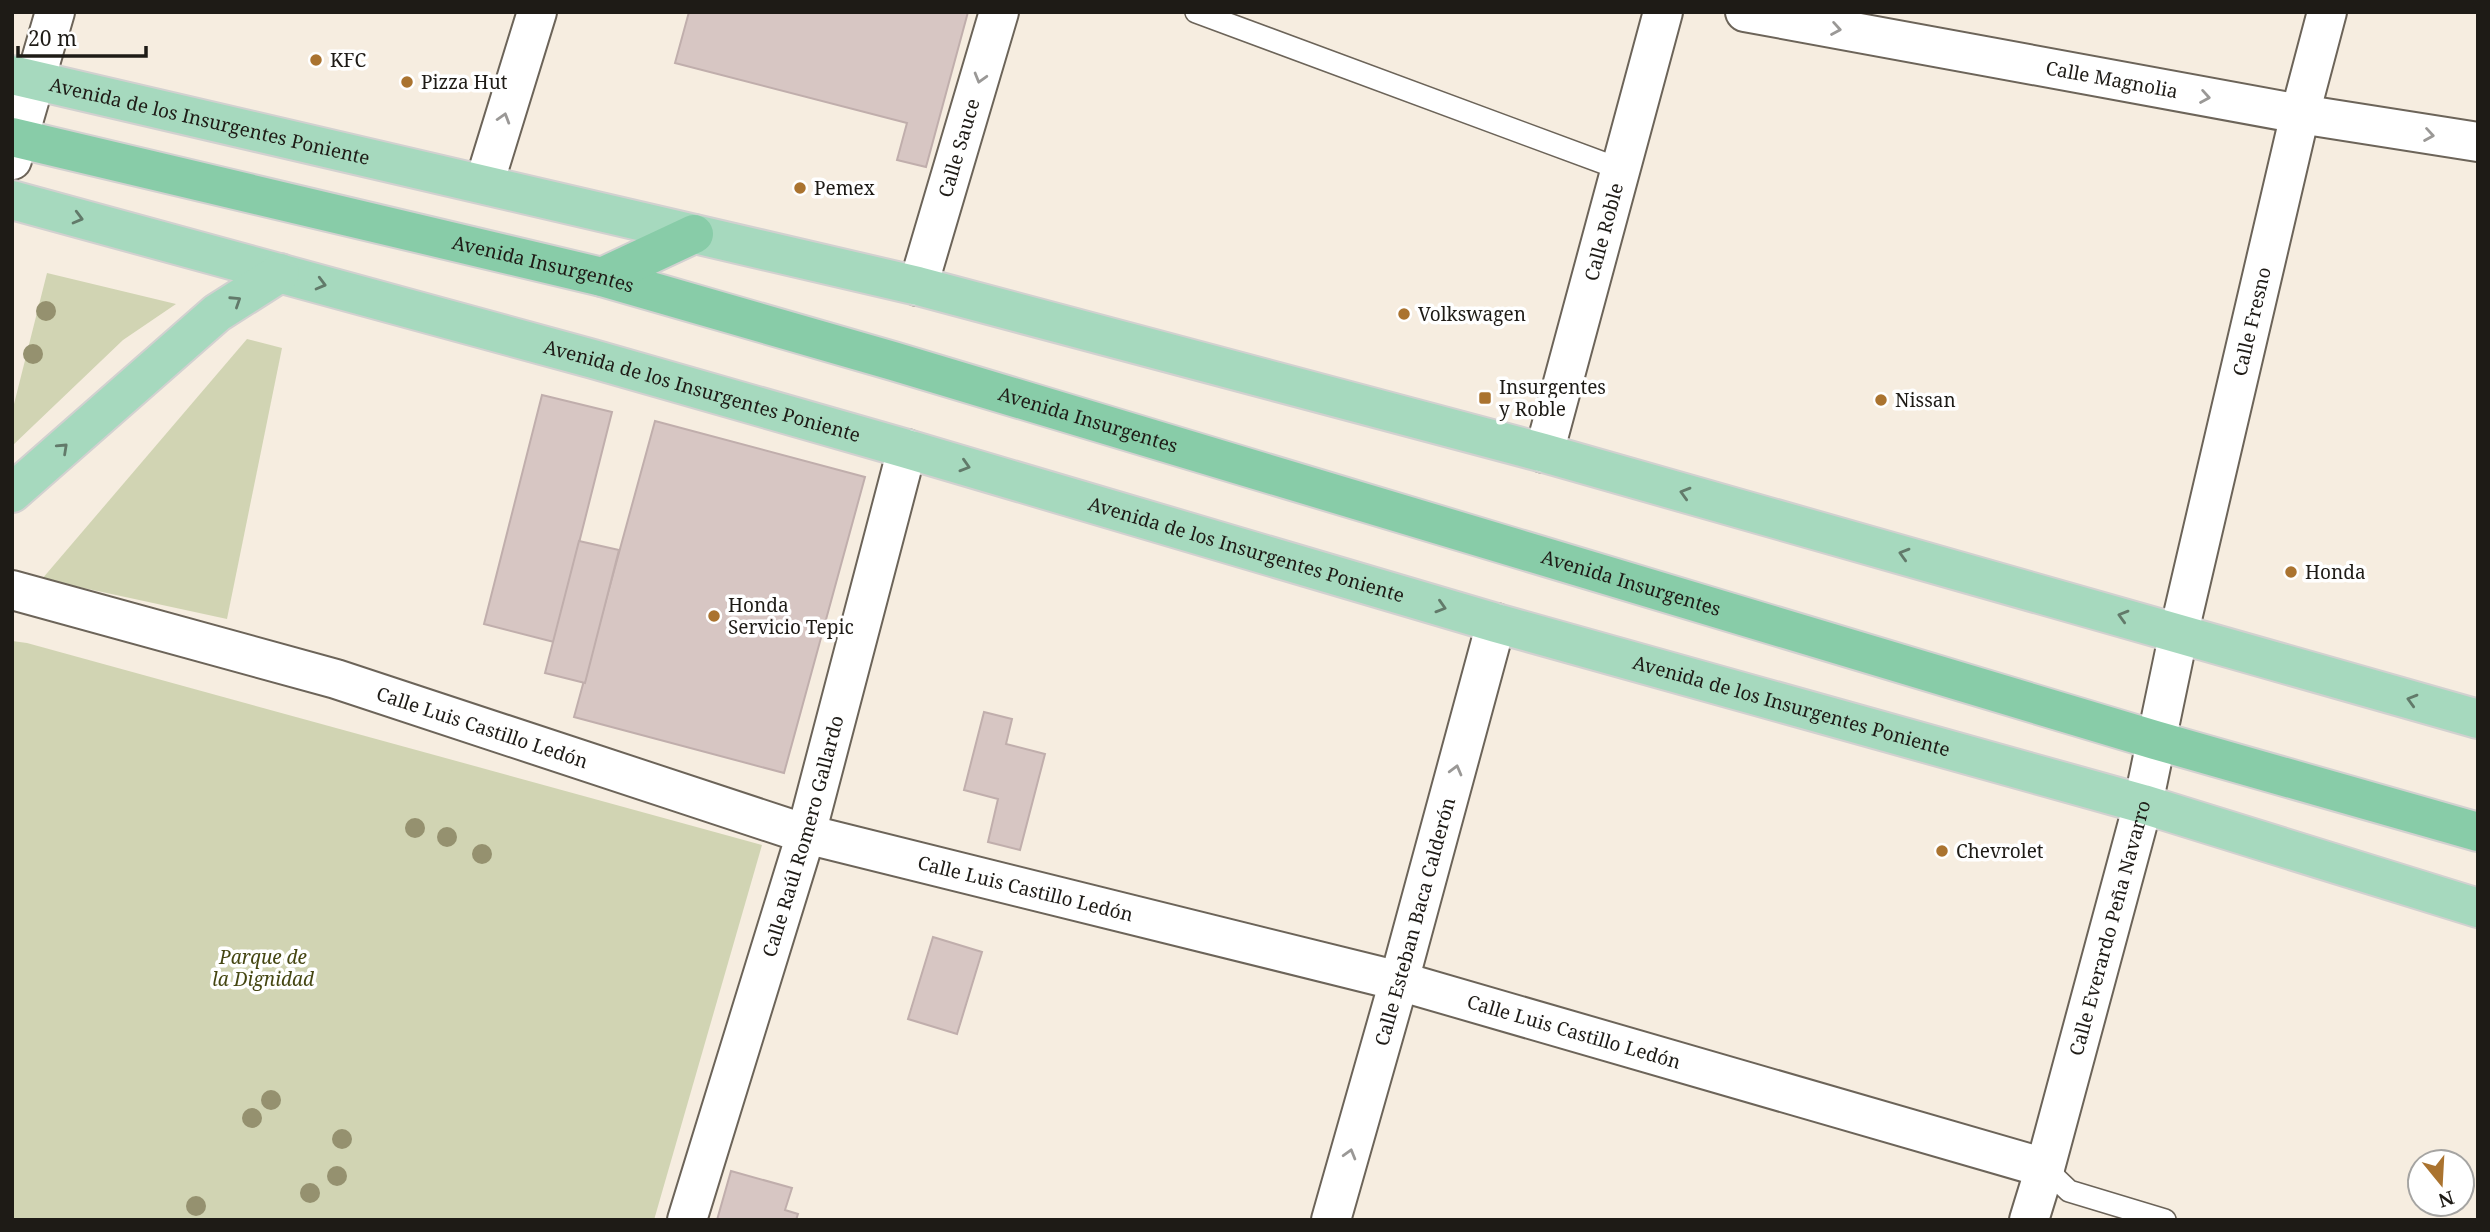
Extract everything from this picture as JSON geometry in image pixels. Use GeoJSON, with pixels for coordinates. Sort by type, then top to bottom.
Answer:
{"type":"FeatureCollection","features":[{"type":"Feature","properties":{"kind":"highway","name":"Avenida Insurgentes"},"geometry":{"type":"LineString","coordinates":[[14,145],[601,277],[892,361],[2155,740]]}},
{"type":"Feature","properties":{"kind":"highway"},"geometry":{"type":"LineString","coordinates":[[601,277],[694,234]]}},
{"type":"Feature","properties":{"kind":"highway"},"geometry":{"type":"LineString","coordinates":[[2155,740],[2478,832]]}},
{"type":"Feature","properties":{"kind":"main road","name":"Avenida de los Insurgentes Poniente"},"geometry":{"type":"LineString","coordinates":[[24,77],[918,286],[1544,453],[2478,719]]}},
{"type":"Feature","properties":{"kind":"main road","name":"Avenida de los Insurgentes Poniente"},"geometry":{"type":"LineString","coordinates":[[12,200],[593,359],[907,449],[1496,623],[2143,804],[2478,908]]}},
{"type":"Feature","properties":{"kind":"main road"},"geometry":{"type":"LineString","coordinates":[[12,493],[217,313],[280,273]]}},
{"type":"Feature","properties":{"kind":"street"},"geometry":{"type":"LineString","coordinates":[[14,145],[24,77],[55,12]]}},
{"type":"Feature","properties":{"kind":"street"},"geometry":{"type":"LineString","coordinates":[[484,184],[537,12]]}},
{"type":"Feature","properties":{"kind":"street","name":"Calle Sauce"},"geometry":{"type":"LineString","coordinates":[[918,286],[999,12]]}},
{"type":"Feature","properties":{"kind":"street","name":"Calle Roble"},"geometry":{"type":"LineString","coordinates":[[1544,453],[1663,12]]}},
{"type":"Feature","properties":{"kind":"street","name":"Calle Magnolia"},"geometry":{"type":"LineString","coordinates":[[1745,12],[2300,114],[2478,142]]}},
{"type":"Feature","properties":{"kind":"street","name":"Calle Fresno"},"geometry":{"type":"LineString","coordinates":[[2179,632],[2300,114],[2327,12]]}},
{"type":"Feature","properties":{"kind":"street","name":"Calle Raúl Romero Gallardo"},"geometry":{"type":"LineString","coordinates":[[687,1220],[806,834],[907,449]]}},
{"type":"Feature","properties":{"kind":"street","name":"Calle Luis Castillo Ledón"},"geometry":{"type":"LineString","coordinates":[[12,590],[336,679],[806,834],[1399,981],[2045,1168]]}},
{"type":"Feature","properties":{"kind":"street","name":"Calle Esteban Baca Calderón"},"geometry":{"type":"LineString","coordinates":[[1342,1217],[1399,981],[1496,623]]}},
{"type":"Feature","properties":{"kind":"street","name":"Calle Everardo Peña Navarro"},"geometry":{"type":"LineString","coordinates":[[2029,1220],[2143,804],[2179,632]]}},
{"type":"Feature","properties":{"kind":"lane"},"geometry":{"type":"LineString","coordinates":[[1196,12],[1620,169]]}},
{"type":"Feature","properties":{"kind":"lane"},"geometry":{"type":"LineString","coordinates":[[2045,1168],[2069,1191],[2165,1220]]}},
{"type":"Feature","properties":{"kind":"green space"},"geometry":{"type":"Polygon","coordinates":[[[47,273],[176,304],[123,340],[12,446],[12,412],[47,273]]]}},
{"type":"Feature","properties":{"kind":"green space"},"geometry":{"type":"Polygon","coordinates":[[[247,339],[282,348],[227,619],[42,579],[247,339]]]}},
{"type":"Feature","properties":{"kind":"green space","name":"Parque de la Dignidad"},"geometry":{"type":"Polygon","coordinates":[[[12,641],[762,845],[654,1220],[12,1220],[12,641]]]}},
{"type":"Feature","properties":{"kind":"building"},"geometry":{"type":"Polygon","coordinates":[[[689,12],[968,12],[926,167],[897,160],[907,123],[675,63],[689,12]]]}},
{"type":"Feature","properties":{"kind":"building"},"geometry":{"type":"Polygon","coordinates":[[[542,395],[612,412],[554,642],[484,624],[542,395]]]}},
{"type":"Feature","properties":{"kind":"building","name":"Honda Servicio Tepic"},"geometry":{"type":"Polygon","coordinates":[[[655,421],[865,477],[784,773],[574,717],[655,421]]]}},
{"type":"Feature","properties":{"kind":"building"},"geometry":{"type":"Polygon","coordinates":[[[579,541],[619,550],[585,683],[545,673],[579,541]]]}},
{"type":"Feature","properties":{"kind":"building"},"geometry":{"type":"Polygon","coordinates":[[[984,712],[1012,719],[1006,744],[1045,754],[1020,850],[988,842],[998,799],[964,790],[984,712]]]}},
{"type":"Feature","properties":{"kind":"building"},"geometry":{"type":"Polygon","coordinates":[[[933,937],[982,952],[957,1034],[908,1019],[933,937]]]}},
{"type":"Feature","properties":{"kind":"building"},"geometry":{"type":"Polygon","coordinates":[[[731,1171],[792,1188],[785,1210],[798,1214],[796,1220],[717,1220],[731,1171]]]}},
{"type":"Feature","properties":{"kind":"place","name":"KFC"},"geometry":{"type":"Point","coordinates":[316,60]}},
{"type":"Feature","properties":{"kind":"place","name":"Pizza Hut"},"geometry":{"type":"Point","coordinates":[407,82]}},
{"type":"Feature","properties":{"kind":"place","name":"Pemex"},"geometry":{"type":"Point","coordinates":[800,188]}},
{"type":"Feature","properties":{"kind":"place","name":"Volkswagen"},"geometry":{"type":"Point","coordinates":[1404,314]}},
{"type":"Feature","properties":{"kind":"place","name":"Insurgentes y Roble"},"geometry":{"type":"Point","coordinates":[1485,398]}},
{"type":"Feature","properties":{"kind":"place","name":"Nissan"},"geometry":{"type":"Point","coordinates":[1881,400]}},
{"type":"Feature","properties":{"kind":"place","name":"Honda"},"geometry":{"type":"Point","coordinates":[2291,572]}},
{"type":"Feature","properties":{"kind":"place","name":"Honda Servicio Tepic"},"geometry":{"type":"Point","coordinates":[714,616]}},
{"type":"Feature","properties":{"kind":"place","name":"Chevrolet"},"geometry":{"type":"Point","coordinates":[1942,851]}}]}
